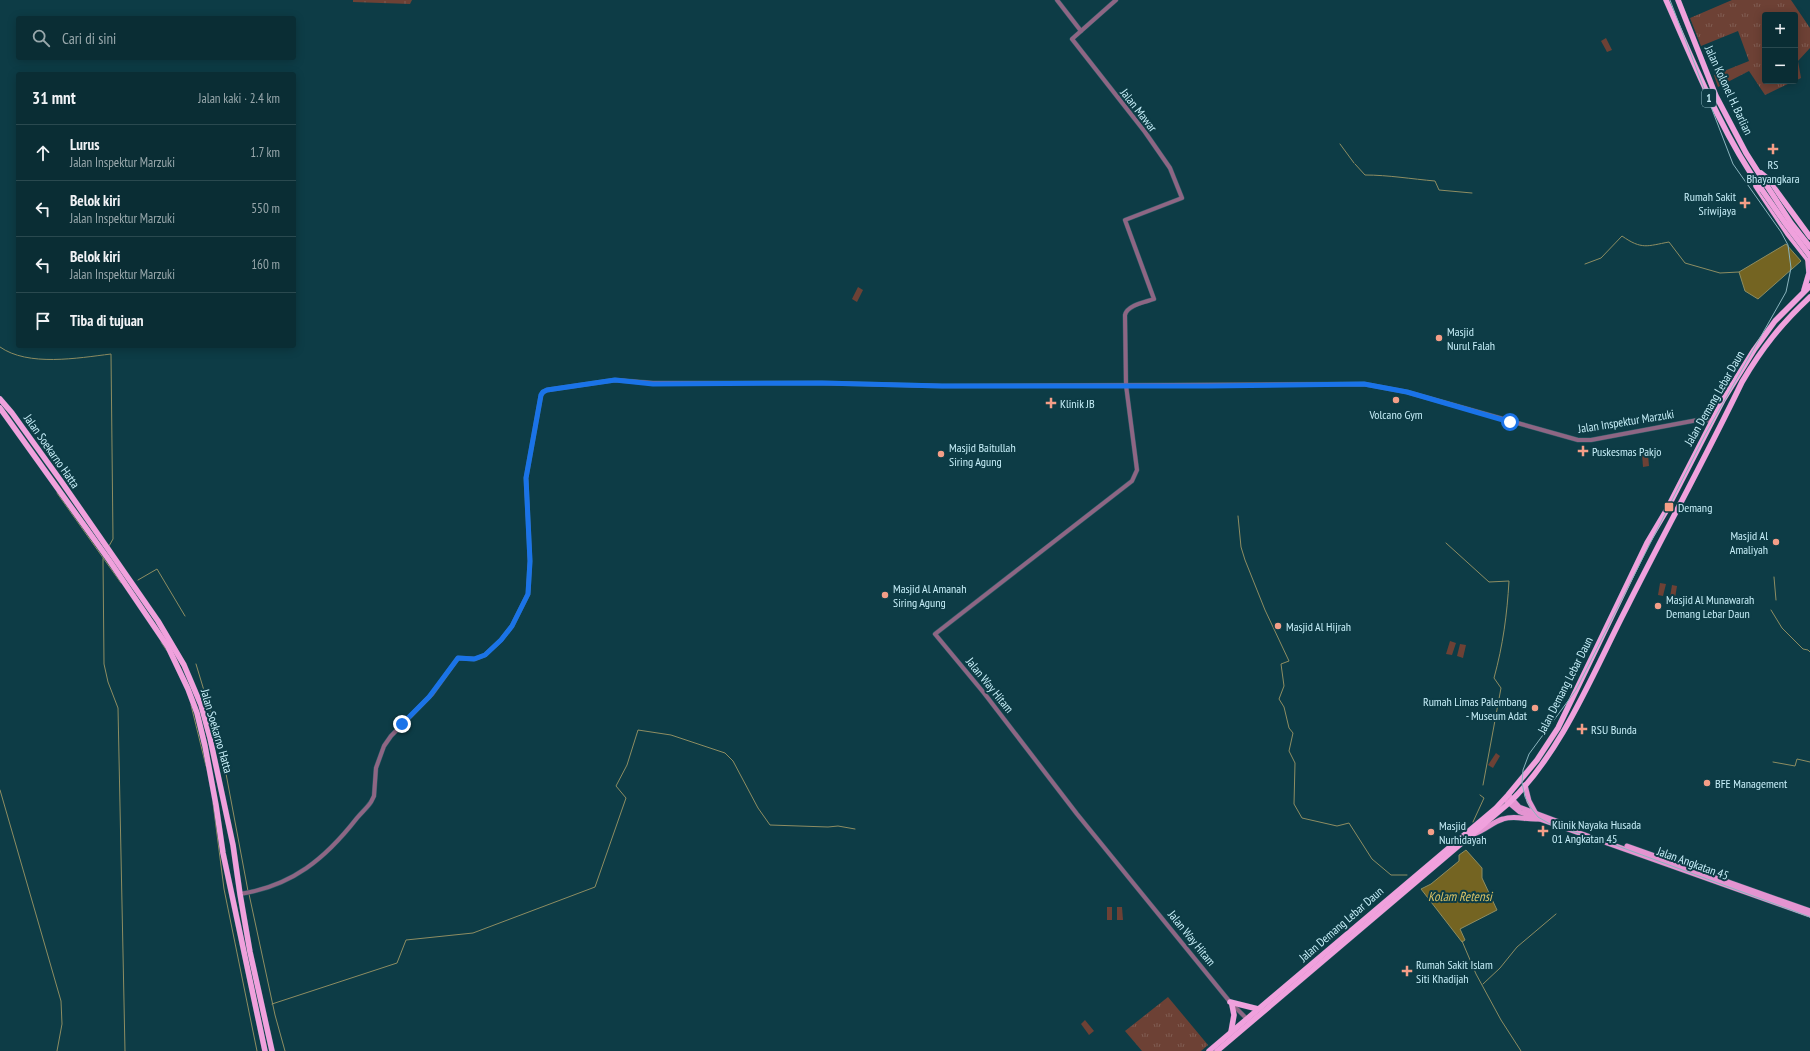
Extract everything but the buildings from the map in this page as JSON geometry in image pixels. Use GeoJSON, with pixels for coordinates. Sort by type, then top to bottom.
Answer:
{"type":"FeatureCollection","features":[{"type":"Feature","properties":{"kind":"highway","name":"Jalan Kolonel H. Barlian"},"geometry":{"type":"LineString","coordinates":[[1666,0],[1708,96],[1750,173],[1765,188]]}},
{"type":"Feature","properties":{"kind":"highway","name":"Jalan Kolonel H. Barlian"},"geometry":{"type":"LineString","coordinates":[[1678,0],[1715,93],[1765,188]]}},
{"type":"Feature","properties":{"kind":"highway"},"geometry":{"type":"LineString","coordinates":[[1757,171],[1767,178],[1810,237]]}},
{"type":"Feature","properties":{"kind":"highway"},"geometry":{"type":"LineString","coordinates":[[1750,173],[1754,184],[1792,240],[1809,259],[1809,273],[1803,292]]}},
{"type":"Feature","properties":{"kind":"highway","name":"1"},"geometry":{"type":"LineString","coordinates":[[1765,188],[1810,247]]}},
{"type":"Feature","properties":{"kind":"highway","name":"1"},"geometry":{"type":"LineString","coordinates":[[1765,188],[1785,224],[1809,259]]}},
{"type":"Feature","properties":{"kind":"highway"},"geometry":{"type":"LineString","coordinates":[[1792,240],[1801,242],[1806,236],[1805,231]]}},
{"type":"Feature","properties":{"kind":"highway","name":"Jalan Demang Lebar Daun"},"geometry":{"type":"LineString","coordinates":[[1217,1051],[1249,1021],[1471,835],[1508,799],[1537,760],[1558,728],[1648,542],[1666,511],[1711,421],[1754,350],[1775,321],[1810,286]]}},
{"type":"Feature","properties":{"kind":"highway","name":"Jalan Demang Lebar Daun"},"geometry":{"type":"LineString","coordinates":[[1209,1051],[1231,1032],[1249,1021],[1258,1009],[1525,785],[1544,761],[1580,700],[1626,607],[1742,382],[1760,352],[1785,321],[1809,299]]}},
{"type":"Feature","properties":{"kind":"highway","name":"Jalan Soekarno Hatta"},"geometry":{"type":"LineString","coordinates":[[0,399],[12,413],[104,549],[158,621],[182,660],[201,705],[210,738],[233,845],[253,965],[272,1051]]}},
{"type":"Feature","properties":{"kind":"highway","name":"Jalan Soekarno Hatta"},"geometry":{"type":"LineString","coordinates":[[0,408],[68,497]]}},
{"type":"Feature","properties":{"kind":"highway","name":"Jalan Soekarno Hatta"},"geometry":{"type":"LineString","coordinates":[[111,558],[175,660],[197,713],[216,805],[223,853],[265,1051]]}},
{"type":"Feature","properties":{"kind":"highway"},"geometry":{"type":"LineString","coordinates":[[1619,603],[1626,607]]}},
{"type":"Feature","properties":{"kind":"highway"},"geometry":{"type":"LineString","coordinates":[[1231,1032],[1234,1015],[1231,1004],[1258,1009]]}},
{"type":"Feature","properties":{"kind":"highway"},"geometry":{"type":"LineString","coordinates":[[262,1037],[268,1035]]}},
{"type":"Feature","properties":{"kind":"main road"},"geometry":{"type":"LineString","coordinates":[[1525,785],[1529,801],[1536,814]]}},
{"type":"Feature","properties":{"kind":"main road","name":"Jalan Angkatan 45"},"geometry":{"type":"LineString","coordinates":[[1508,799],[1520,807],[1536,814],[1810,911]]}},
{"type":"Feature","properties":{"kind":"main road","name":"Jalan Angkatan 45"},"geometry":{"type":"LineString","coordinates":[[1508,799],[1520,812],[1810,916]]}},
{"type":"Feature","properties":{"kind":"main road"},"geometry":{"type":"LineString","coordinates":[[1471,835],[1482,832],[1502,819],[1512,817],[1527,820],[1540,819]]}},
{"type":"Feature","properties":{"kind":"street"},"geometry":{"type":"LineString","coordinates":[[1057,0],[1081,31],[1116,0]]}},
{"type":"Feature","properties":{"kind":"street","name":"Jalan Mawar"},"geometry":{"type":"LineString","coordinates":[[1081,31],[1072,39],[1145,132],[1170,168],[1182,198],[1125,220],[1154,299],[1131,308],[1126,312],[1126,385]]}},
{"type":"Feature","properties":{"kind":"street","name":"Jalan Inspektur Marzuki"},"geometry":{"type":"LineString","coordinates":[[242,894],[268,888],[291,877],[310,866],[331,849],[371,802],[374,796],[376,768],[384,746],[391,736],[429,697],[458,658],[474,659],[485,655],[501,640],[512,626],[528,594],[530,561],[526,478],[543,392],[615,380],[653,384],[822,383],[942,386],[1371,385],[1419,396],[1559,436],[1578,440],[1591,440],[1703,419],[1711,421]]}},
{"type":"Feature","properties":{"kind":"street","name":"Jalan Way Hitam"},"geometry":{"type":"LineString","coordinates":[[1126,385],[1138,465],[1135,477],[935,634],[984,693],[1081,818],[1231,1004],[1249,1021]]}},
{"type":"Feature","properties":{"kind":"green space"},"geometry":{"type":"Polygon","coordinates":[[[353,0],[412,0],[410,4],[353,2],[353,0]]]}},
{"type":"Feature","properties":{"kind":"green space"},"geometry":{"type":"Polygon","coordinates":[[[1732,0],[1791,0],[1810,28],[1810,48],[1798,61],[1798,12],[1762,12],[1762,84],[1788,84],[1765,95],[1749,71],[1718,87],[1714,75],[1749,61],[1738,31],[1701,46],[1690,18],[1732,0]]]}},
{"type":"Feature","properties":{"kind":"green space"},"geometry":{"type":"Polygon","coordinates":[[[1606,38],[1612,50],[1607,52],[1601,41],[1606,38]]]}},
{"type":"Feature","properties":{"kind":"green space"},"geometry":{"type":"Polygon","coordinates":[[[1798,61],[1801,78],[1798,80],[1798,61]]]}},
{"type":"Feature","properties":{"kind":"green space"},"geometry":{"type":"Polygon","coordinates":[[[858,287],[863,290],[857,302],[852,299],[858,287]]]}},
{"type":"Feature","properties":{"kind":"green space"},"geometry":{"type":"Polygon","coordinates":[[[1642,454],[1648,454],[1649,466],[1643,467],[1642,454]]]}},
{"type":"Feature","properties":{"kind":"green space"},"geometry":{"type":"Polygon","coordinates":[[[1660,583],[1666,584],[1663,596],[1658,595],[1660,583]]]}},
{"type":"Feature","properties":{"kind":"green space"},"geometry":{"type":"Polygon","coordinates":[[[1672,585],[1677,586],[1675,598],[1670,597],[1672,585]]]}},
{"type":"Feature","properties":{"kind":"green space"},"geometry":{"type":"Polygon","coordinates":[[[1450,641],[1456,643],[1452,655],[1446,654],[1450,641]]]}},
{"type":"Feature","properties":{"kind":"green space"},"geometry":{"type":"Polygon","coordinates":[[[1460,644],[1466,645],[1463,658],[1457,656],[1460,644]]]}},
{"type":"Feature","properties":{"kind":"green space"},"geometry":{"type":"Polygon","coordinates":[[[1496,753],[1500,756],[1493,768],[1488,765],[1496,753]]]}},
{"type":"Feature","properties":{"kind":"green space"},"geometry":{"type":"Polygon","coordinates":[[[1107,907],[1112,907],[1112,920],[1107,920],[1107,907]]]}},
{"type":"Feature","properties":{"kind":"green space"},"geometry":{"type":"Polygon","coordinates":[[[1117,907],[1122,907],[1123,920],[1117,920],[1117,907]]]}},
{"type":"Feature","properties":{"kind":"green space"},"geometry":{"type":"Polygon","coordinates":[[[1168,997],[1208,1045],[1201,1051],[1142,1051],[1125,1031],[1168,997]]]}},
{"type":"Feature","properties":{"kind":"green space"},"geometry":{"type":"Polygon","coordinates":[[[1085,1020],[1094,1031],[1089,1035],[1081,1024],[1085,1020]]]}},
{"type":"Feature","properties":{"kind":"water"},"geometry":{"type":"Polygon","coordinates":[[[1786,244],[1801,261],[1758,299],[1745,291],[1739,272],[1786,244]]]}},
{"type":"Feature","properties":{"kind":"water","name":"Kolam Retensi"},"geometry":{"type":"Polygon","coordinates":[[[1466,850],[1482,868],[1482,878],[1497,910],[1460,929],[1465,940],[1462,942],[1421,889],[1431,884],[1459,861],[1459,855],[1466,850]]]}},
{"type":"Feature","properties":{"kind":"waterway"},"geometry":{"type":"LineString","coordinates":[[1340,144],[1354,163]]}},
{"type":"Feature","properties":{"kind":"waterway"},"geometry":{"type":"LineString","coordinates":[[1355,164],[1365,175],[1391,176],[1435,181],[1439,190],[1472,193]]}},
{"type":"Feature","properties":{"kind":"waterway"},"geometry":{"type":"LineString","coordinates":[[1585,264],[1601,258],[1622,236],[1635,243],[1645,246],[1669,242],[1685,263],[1720,273],[1739,272]]}},
{"type":"Feature","properties":{"kind":"waterway"},"geometry":{"type":"LineString","coordinates":[[0,347],[11,353],[25,357],[54,360],[111,354],[113,539],[109,546]]}},
{"type":"Feature","properties":{"kind":"waterway"},"geometry":{"type":"LineString","coordinates":[[57,493],[121,583]]}},
{"type":"Feature","properties":{"kind":"waterway"},"geometry":{"type":"LineString","coordinates":[[1238,516],[1241,547],[1245,560],[1265,610],[1289,661],[1281,664],[1284,686],[1279,699],[1284,707],[1289,728],[1293,733],[1289,751],[1295,763],[1294,804],[1302,818],[1337,826],[1349,823],[1372,859],[1391,875],[1407,875]]}},
{"type":"Feature","properties":{"kind":"waterway"},"geometry":{"type":"LineString","coordinates":[[1446,543],[1489,582],[1509,581],[1504,630],[1494,678],[1501,688],[1483,785]]}},
{"type":"Feature","properties":{"kind":"waterway"},"geometry":{"type":"LineString","coordinates":[[104,556],[104,664],[108,682],[118,708],[125,1051]]}},
{"type":"Feature","properties":{"kind":"waterway"},"geometry":{"type":"LineString","coordinates":[[138,580],[157,569],[185,616]]}},
{"type":"Feature","properties":{"kind":"waterway"},"geometry":{"type":"LineString","coordinates":[[1774,577],[1776,600]]}},
{"type":"Feature","properties":{"kind":"waterway"},"geometry":{"type":"LineString","coordinates":[[1771,610],[1782,628],[1803,649],[1810,652]]}},
{"type":"Feature","properties":{"kind":"waterway"},"geometry":{"type":"LineString","coordinates":[[161,642],[167,651]]}},
{"type":"Feature","properties":{"kind":"waterway"},"geometry":{"type":"LineString","coordinates":[[196,664],[221,747],[248,891]]}},
{"type":"Feature","properties":{"kind":"waterway"},"geometry":{"type":"LineString","coordinates":[[191,705],[206,766]]}},
{"type":"Feature","properties":{"kind":"waterway"},"geometry":{"type":"LineString","coordinates":[[272,1004],[397,963],[406,940],[473,933],[595,887],[626,798],[616,786],[627,765],[638,730],[671,735],[725,753],[733,761],[758,808],[770,825],[838,826],[855,829]]}},
{"type":"Feature","properties":{"kind":"waterway"},"geometry":{"type":"LineString","coordinates":[[1773,762],[1795,766],[1797,759],[1810,762]]}},
{"type":"Feature","properties":{"kind":"waterway"},"geometry":{"type":"LineString","coordinates":[[0,790],[61,1001],[62,1024],[57,1051]]}},
{"type":"Feature","properties":{"kind":"waterway"},"geometry":{"type":"LineString","coordinates":[[1473,822],[1484,798],[1480,795]]}},
{"type":"Feature","properties":{"kind":"waterway"},"geometry":{"type":"LineString","coordinates":[[213,803],[224,889],[257,1051]]}},
{"type":"Feature","properties":{"kind":"waterway"},"geometry":{"type":"LineString","coordinates":[[249,894],[275,1015],[285,1051]]}},
{"type":"Feature","properties":{"kind":"waterway"},"geometry":{"type":"LineString","coordinates":[[1483,984],[1500,968],[1517,947],[1556,914]]}},
{"type":"Feature","properties":{"kind":"waterway"},"geometry":{"type":"LineString","coordinates":[[1462,941],[1476,974],[1501,1020],[1521,1051]]}},
{"type":"Feature","properties":{"kind":"tram line"},"geometry":{"type":"LineString","coordinates":[[1670,0],[1733,164],[1781,232],[1788,245],[1791,268],[1786,292],[1705,435],[1576,690],[1529,754],[1523,770],[1522,783],[1525,797],[1531,808],[1538,817],[1550,824],[1615,845],[1810,917]]}},
{"type":"Feature","properties":{"kind":"place","name":"RS Bhayangkara"},"geometry":{"type":"Point","coordinates":[1773,149]}},
{"type":"Feature","properties":{"kind":"place","name":"Rumah Sakit Sriwijaya"},"geometry":{"type":"Point","coordinates":[1745,203]}},
{"type":"Feature","properties":{"kind":"place","name":"Masjid Nurul Falah"},"geometry":{"type":"Point","coordinates":[1439,338]}},
{"type":"Feature","properties":{"kind":"place","name":"Volcano Gym"},"geometry":{"type":"Point","coordinates":[1396,400]}},
{"type":"Feature","properties":{"kind":"place","name":"Klinik JB"},"geometry":{"type":"Point","coordinates":[1051,403]}},
{"type":"Feature","properties":{"kind":"place","name":"Puskesmas Pakjo"},"geometry":{"type":"Point","coordinates":[1583,451]}},
{"type":"Feature","properties":{"kind":"place","name":"Masjid Baitullah Siring Agung"},"geometry":{"type":"Point","coordinates":[941,454]}},
{"type":"Feature","properties":{"kind":"place","name":"Demang"},"geometry":{"type":"Point","coordinates":[1669,507]}},
{"type":"Feature","properties":{"kind":"place","name":"Masjid Al Amaliyah"},"geometry":{"type":"Point","coordinates":[1776,542]}},
{"type":"Feature","properties":{"kind":"place","name":"Masjid Al Amanah Siring Agung"},"geometry":{"type":"Point","coordinates":[885,595]}},
{"type":"Feature","properties":{"kind":"place","name":"Masjid Al Munawarah Demang Lebar Daun"},"geometry":{"type":"Point","coordinates":[1658,606]}},
{"type":"Feature","properties":{"kind":"place","name":"Masjid Al Hijrah"},"geometry":{"type":"Point","coordinates":[1278,626]}},
{"type":"Feature","properties":{"kind":"place","name":"Rumah Limas Palembang - Museum Adat"},"geometry":{"type":"Point","coordinates":[1535,708]}},
{"type":"Feature","properties":{"kind":"place","name":"RSU Bunda"},"geometry":{"type":"Point","coordinates":[1582,729]}},
{"type":"Feature","properties":{"kind":"place","name":"BFE Management"},"geometry":{"type":"Point","coordinates":[1707,783]}},
{"type":"Feature","properties":{"kind":"place","name":"Klinik Nayaka Husada 01 Angkatan 45"},"geometry":{"type":"Point","coordinates":[1543,831]}},
{"type":"Feature","properties":{"kind":"place","name":"Masjid Nurhidayah"},"geometry":{"type":"Point","coordinates":[1431,832]}},
{"type":"Feature","properties":{"kind":"place","name":"Rumah Sakit Islam Siti Khadijah"},"geometry":{"type":"Point","coordinates":[1407,971]}},
{"type":"Feature","properties":{"kind":"route"},"geometry":{"type":"LineString","coordinates":[[402,724],[429,697],[447,675],[458,658],[480,658],[501,640],[512,626],[528,594],[530,561],[526,478],[537,425],[541,395],[547,390],[615,380],[653,384],[822,383],[942,386],[1208,386],[1364,384],[1407,392],[1510,422]]}}]}
